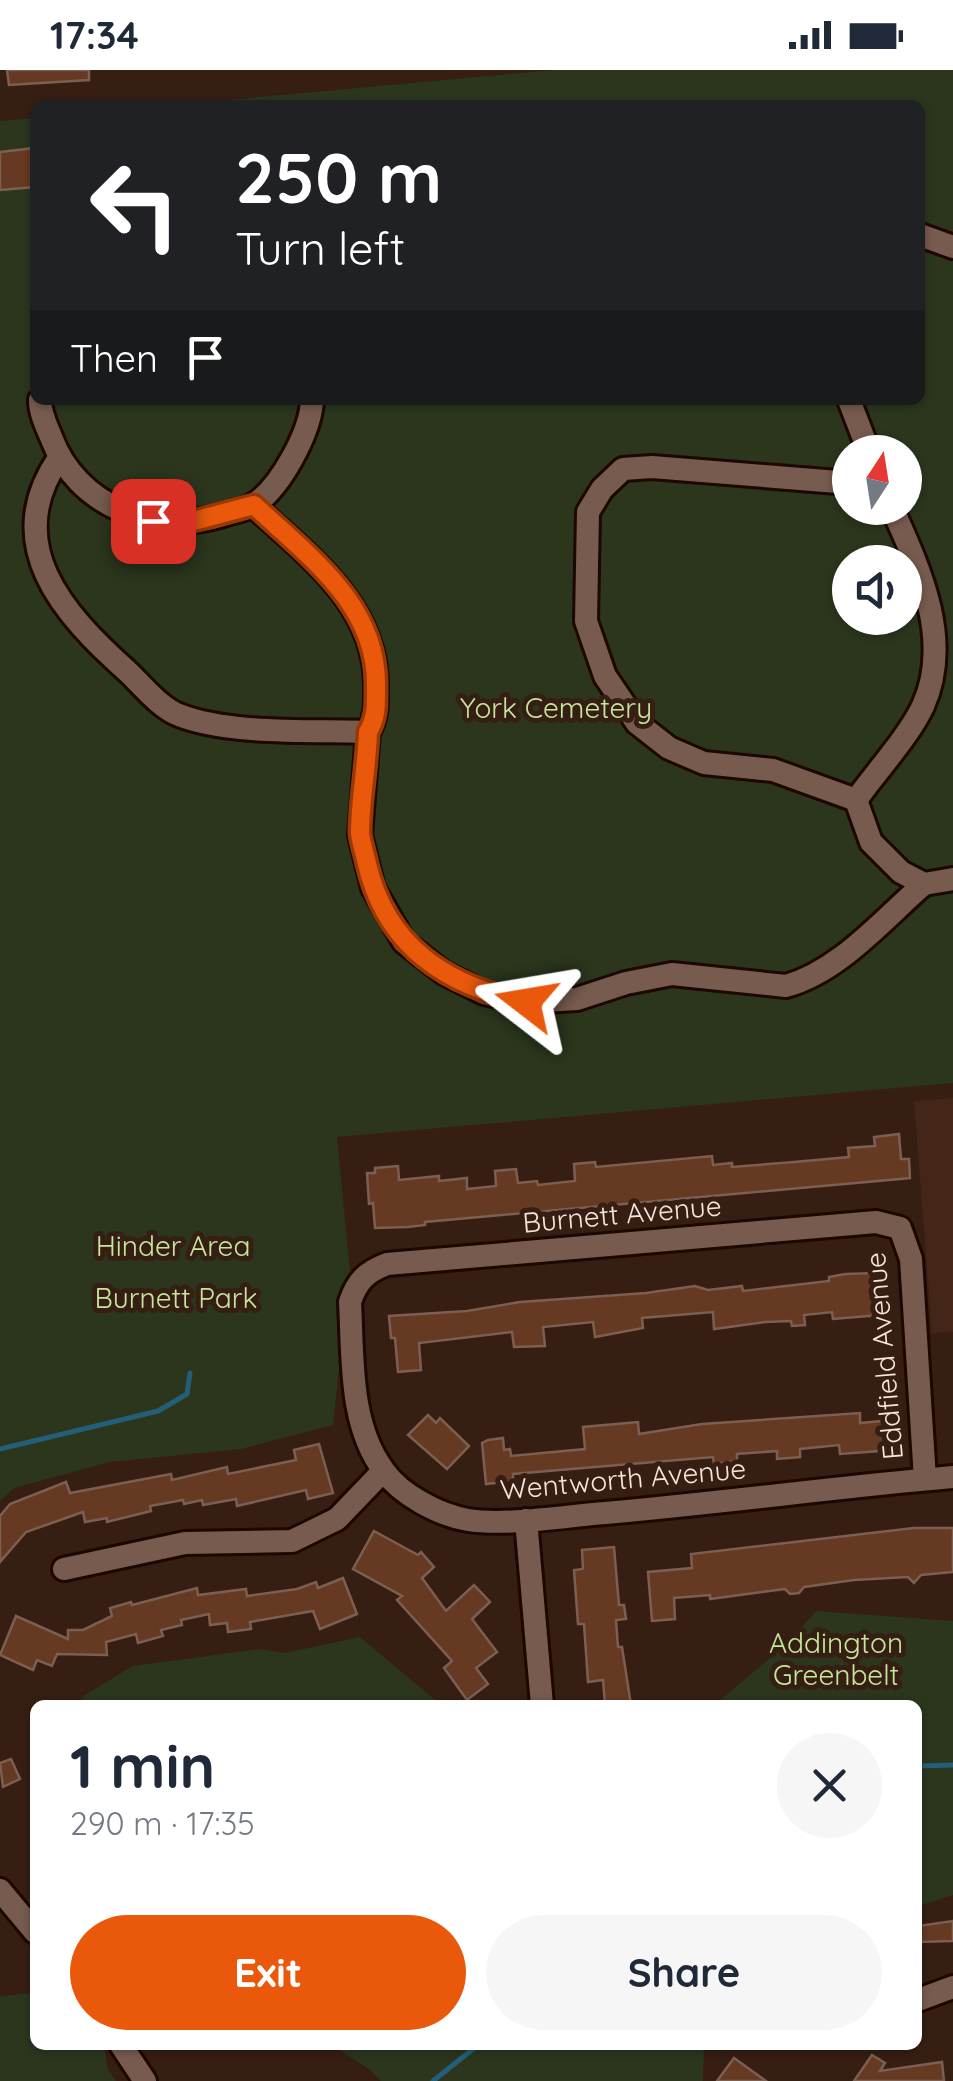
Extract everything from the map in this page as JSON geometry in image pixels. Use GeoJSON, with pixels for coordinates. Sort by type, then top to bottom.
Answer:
{"type":"FeatureCollection","features":[{"type":"Feature","properties":{"kind":"street"},"geometry":{"type":"LineString","coordinates":[[925,237],[953,247]]}},
{"type":"Feature","properties":{"kind":"street"},"geometry":{"type":"LineString","coordinates":[[42,405],[59,458],[94,496],[122,512],[153,521],[186,523],[254,505],[299,449],[312,405]]}},
{"type":"Feature","properties":{"kind":"street"},"geometry":{"type":"LineString","coordinates":[[851,405],[863,435]]}},
{"type":"Feature","properties":{"kind":"street"},"geometry":{"type":"LineString","coordinates":[[59,458],[46,476],[33,529],[36,557],[45,582],[91,639],[174,714],[208,725],[368,732]]}},
{"type":"Feature","properties":{"kind":"street"},"geometry":{"type":"LineString","coordinates":[[832,482],[623,469],[602,489],[588,512],[586,621],[604,676],[636,723],[669,748],[704,762],[773,770],[856,800]]}},
{"type":"Feature","properties":{"kind":"street"},"geometry":{"type":"LineString","coordinates":[[254,505],[329,574],[349,598],[370,644],[376,669],[375,720],[368,732],[360,835],[372,888],[404,942],[444,974],[484,993],[526,1002],[577,999],[626,983],[672,974],[786,986],[834,963],[924,884],[953,879]]}},
{"type":"Feature","properties":{"kind":"street"},"geometry":{"type":"LineString","coordinates":[[856,800],[924,706],[936,667],[936,631],[924,578],[900,525]]}},
{"type":"Feature","properties":{"kind":"street"},"geometry":{"type":"LineString","coordinates":[[856,800],[871,842],[901,872],[924,884]]}},
{"type":"Feature","properties":{"kind":"street","name":"Burnett Avenue"},"geometry":{"type":"LineString","coordinates":[[356,1286],[368,1271],[387,1264],[876,1222],[900,1228]]}},
{"type":"Feature","properties":{"kind":"street","name":"Eddfield Avenue"},"geometry":{"type":"LineString","coordinates":[[900,1228],[911,1259],[925,1480]]}},
{"type":"Feature","properties":{"kind":"street","name":"Wentworth Avenue"},"geometry":{"type":"LineString","coordinates":[[356,1286],[350,1302],[358,1414],[383,1471],[426,1504],[468,1520],[526,1520],[718,1503],[953,1477]]}},
{"type":"Feature","properties":{"kind":"street"},"geometry":{"type":"LineString","coordinates":[[64,1570],[185,1543],[292,1541],[338,1519],[383,1471]]}},
{"type":"Feature","properties":{"kind":"street"},"geometry":{"type":"LineString","coordinates":[[526,1520],[542,1700]]}},
{"type":"Feature","properties":{"kind":"street"},"geometry":{"type":"LineString","coordinates":[[0,1890],[30,1926]]}},
{"type":"Feature","properties":{"kind":"street"},"geometry":{"type":"LineString","coordinates":[[922,1999],[953,1987]]}},
{"type":"Feature","properties":{"kind":"street"},"geometry":{"type":"LineString","coordinates":[[124,2050],[145,2081]]}},
{"type":"Feature","properties":{"kind":"shaded area"},"geometry":{"type":"Polygon","coordinates":[[[953,1098],[953,1332],[932,1333],[914,1101],[953,1098]]]}},
{"type":"Feature","properties":{"kind":"green space","name":"York Cemetery"},"geometry":{"type":"Polygon","coordinates":[[[555,70],[953,70],[953,1083],[337,1137],[350,1271],[336,1305],[340,1360],[333,1425],[241,1449],[110,1462],[14,1488],[0,1501],[0,121],[30,118],[30,405],[925,405],[925,100],[228,100],[555,70]]]}},
{"type":"Feature","properties":{"kind":"green space","name":"Addington Greenbelt"},"geometry":{"type":"Polygon","coordinates":[[[816,1611],[953,1621],[953,1895],[922,1905],[922,1700],[720,1700],[787,1644],[816,1611]]]}},
{"type":"Feature","properties":{"kind":"green space"},"geometry":{"type":"Polygon","coordinates":[[[360,1637],[435,1700],[82,1700],[133,1666],[259,1649],[285,1653],[360,1637]]]}},
{"type":"Feature","properties":{"kind":"green space"},"geometry":{"type":"Polygon","coordinates":[[[30,1993],[30,2050],[105,2050],[108,2070],[116,2081],[0,2081],[0,1996],[30,1993]]]}},
{"type":"Feature","properties":{"kind":"green space"},"geometry":{"type":"Polygon","coordinates":[[[339,2050],[704,2050],[703,2081],[381,2081],[339,2050]]]}},
{"type":"Feature","properties":{"kind":"building"},"geometry":{"type":"Polygon","coordinates":[[[7,70],[89,70],[89,80],[9,85],[7,70]]]}},
{"type":"Feature","properties":{"kind":"building"},"geometry":{"type":"Polygon","coordinates":[[[30,149],[30,187],[0,190],[0,152],[30,149]]]}},
{"type":"Feature","properties":{"kind":"building"},"geometry":{"type":"Polygon","coordinates":[[[899,1134],[901,1159],[909,1159],[910,1178],[425,1222],[408,1227],[375,1228],[373,1203],[369,1204],[367,1173],[375,1173],[375,1168],[398,1166],[399,1180],[467,1178],[467,1189],[496,1186],[495,1171],[516,1169],[518,1183],[537,1181],[538,1185],[575,1181],[574,1164],[595,1162],[596,1167],[712,1156],[713,1165],[732,1163],[732,1167],[849,1157],[848,1148],[875,1146],[874,1137],[899,1134]]]}},
{"type":"Feature","properties":{"kind":"building"},"geometry":{"type":"Polygon","coordinates":[[[876,1273],[880,1315],[833,1319],[832,1312],[804,1315],[805,1325],[765,1322],[714,1329],[713,1312],[642,1318],[643,1328],[595,1337],[593,1322],[543,1327],[545,1346],[514,1347],[512,1332],[419,1343],[421,1370],[398,1372],[395,1338],[391,1338],[389,1316],[695,1286],[708,1290],[742,1286],[743,1291],[829,1281],[829,1277],[845,1274],[876,1273]]]}},
{"type":"Feature","properties":{"kind":"building"},"geometry":{"type":"Polygon","coordinates":[[[860,1413],[860,1423],[891,1420],[894,1450],[840,1454],[839,1445],[800,1449],[800,1457],[777,1459],[777,1451],[737,1454],[737,1461],[714,1464],[713,1457],[513,1474],[513,1481],[486,1484],[482,1443],[488,1440],[503,1438],[504,1450],[510,1449],[511,1456],[585,1449],[583,1427],[638,1422],[639,1434],[702,1424],[860,1413]]]}},
{"type":"Feature","properties":{"kind":"building"},"geometry":{"type":"Polygon","coordinates":[[[428,1415],[436,1423],[440,1418],[469,1446],[447,1469],[408,1435],[428,1415]]]}},
{"type":"Feature","properties":{"kind":"building"},"geometry":{"type":"Polygon","coordinates":[[[319,1444],[333,1493],[308,1499],[306,1490],[237,1506],[236,1499],[203,1505],[202,1500],[184,1504],[183,1500],[150,1506],[151,1511],[107,1522],[107,1518],[85,1522],[83,1512],[26,1532],[0,1562],[0,1516],[10,1504],[66,1482],[70,1493],[171,1474],[172,1480],[227,1467],[228,1474],[296,1460],[294,1450],[319,1444]]]}},
{"type":"Feature","properties":{"kind":"building"},"geometry":{"type":"Polygon","coordinates":[[[914,1528],[953,1528],[953,1572],[921,1575],[914,1583],[908,1577],[854,1580],[804,1587],[799,1593],[790,1594],[785,1589],[710,1599],[710,1595],[674,1598],[675,1619],[652,1621],[648,1572],[692,1568],[691,1554],[914,1528]]]}},
{"type":"Feature","properties":{"kind":"building"},"geometry":{"type":"Polygon","coordinates":[[[374,1531],[418,1555],[421,1552],[434,1567],[422,1578],[446,1611],[474,1585],[490,1602],[472,1619],[497,1652],[476,1668],[488,1684],[467,1700],[444,1668],[452,1661],[397,1600],[402,1596],[353,1569],[374,1531]]]}},
{"type":"Feature","properties":{"kind":"building"},"geometry":{"type":"Polygon","coordinates":[[[614,1547],[619,1605],[624,1605],[626,1619],[616,1620],[618,1647],[622,1647],[630,1700],[605,1700],[603,1680],[588,1682],[584,1624],[578,1624],[574,1570],[583,1569],[582,1550],[614,1547]]]}},
{"type":"Feature","properties":{"kind":"building"},"geometry":{"type":"Polygon","coordinates":[[[343,1578],[357,1614],[320,1629],[313,1611],[250,1622],[251,1629],[228,1632],[227,1623],[210,1625],[209,1614],[181,1620],[182,1625],[161,1630],[163,1636],[138,1643],[136,1634],[106,1642],[107,1655],[57,1654],[52,1666],[37,1660],[33,1670],[0,1655],[16,1616],[68,1639],[68,1630],[83,1630],[112,1616],[110,1608],[131,1602],[132,1605],[197,1588],[198,1595],[246,1589],[247,1596],[297,1589],[316,1582],[318,1588],[343,1578]]]}},
{"type":"Feature","properties":{"kind":"building"},"geometry":{"type":"Polygon","coordinates":[[[11,1759],[20,1779],[3,1787],[0,1763],[11,1759]]]}},
{"type":"Feature","properties":{"kind":"building"},"geometry":{"type":"Polygon","coordinates":[[[953,1921],[953,1941],[922,1942],[922,1925],[953,1921]]]}},
{"type":"Feature","properties":{"kind":"building"},"geometry":{"type":"Polygon","coordinates":[[[872,2055],[885,2063],[880,2071],[942,2062],[944,2081],[854,2081],[872,2055]]]}},
{"type":"Feature","properties":{"kind":"building"},"geometry":{"type":"Polygon","coordinates":[[[734,2058],[766,2081],[717,2081],[734,2058]]]}},
{"type":"Feature","properties":{"kind":"waterway"},"geometry":{"type":"LineString","coordinates":[[0,1449],[158,1411],[187,1394],[190,1373]]}},
{"type":"Feature","properties":{"kind":"waterway"},"geometry":{"type":"LineString","coordinates":[[922,1766],[953,1765]]}},
{"type":"Feature","properties":{"kind":"waterway"},"geometry":{"type":"LineString","coordinates":[[433,2081],[472,2050]]}},
{"type":"Feature","properties":{"kind":"route"},"geometry":{"type":"LineString","coordinates":[[153,521],[186,523],[254,505],[329,574],[349,598],[370,644],[376,669],[375,720],[368,732],[360,835],[372,888],[404,942],[444,974],[484,993],[526,1002]]}},
{"type":"Feature","properties":{"kind":"park label","name":"Hinder Area"},"geometry":{"type":"Point","coordinates":[173,1246]}},
{"type":"Feature","properties":{"kind":"park label","name":"Burnett Park"},"geometry":{"type":"Point","coordinates":[176,1298]}}]}
